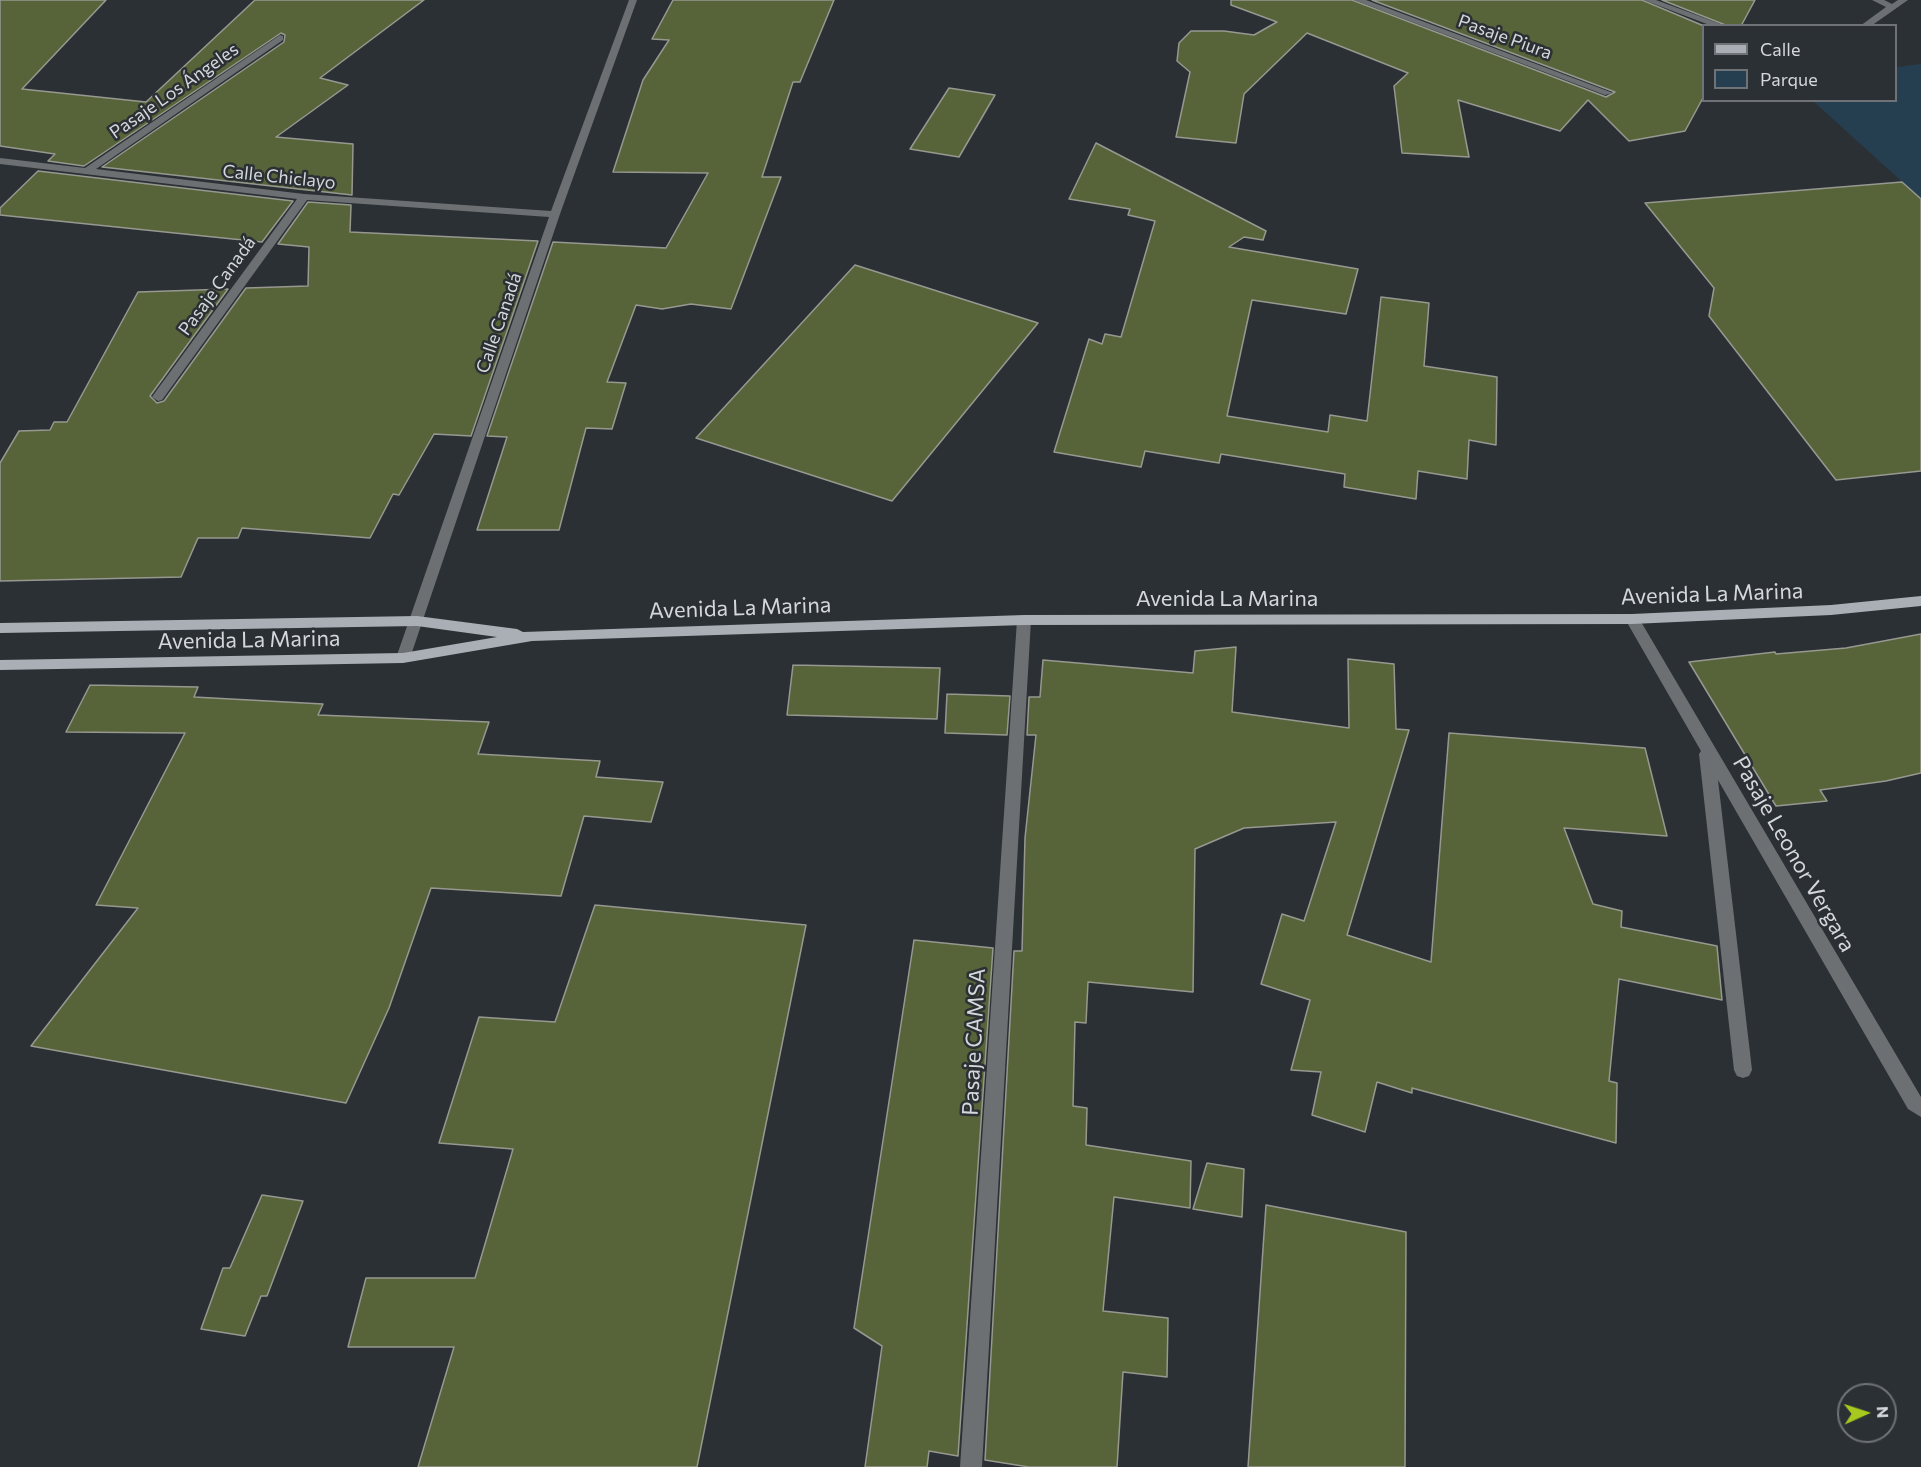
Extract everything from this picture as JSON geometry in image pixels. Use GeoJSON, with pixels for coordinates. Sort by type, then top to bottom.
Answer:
{"type":"FeatureCollection","features":[{"type":"Feature","properties":{"kind":"main road","name":"Avenida La Marina"},"geometry":{"type":"LineString","coordinates":[[0,665],[403,658],[532,636],[1024,620],[1632,618],[1831,610],[1921,601]]}},
{"type":"Feature","properties":{"kind":"main road","name":"Avenida La Marina"},"geometry":{"type":"LineString","coordinates":[[0,628],[417,621],[532,636]]}},
{"type":"Feature","properties":{"kind":"street","name":"Calle Canadá"},"geometry":{"type":"LineString","coordinates":[[403,658],[555,214],[633,0]]}},
{"type":"Feature","properties":{"kind":"street","name":"Pasaje Piura"},"geometry":{"type":"LineString","coordinates":[[1358,0],[1608,93]]}},
{"type":"Feature","properties":{"kind":"street"},"geometry":{"type":"LineString","coordinates":[[1648,0],[1716,24]]}},
{"type":"Feature","properties":{"kind":"street"},"geometry":{"type":"LineString","coordinates":[[1876,0],[1893,7]]}},
{"type":"Feature","properties":{"kind":"street"},"geometry":{"type":"LineString","coordinates":[[1867,24],[1904,0]]}},
{"type":"Feature","properties":{"kind":"street","name":"Pasaje Los Ángeles"},"geometry":{"type":"LineString","coordinates":[[87,171],[280,38]]}},
{"type":"Feature","properties":{"kind":"street","name":"Calle Chiclayo"},"geometry":{"type":"LineString","coordinates":[[0,161],[304,197],[555,214]]}},
{"type":"Feature","properties":{"kind":"street","name":"Pasaje Canadá"},"geometry":{"type":"LineString","coordinates":[[158,397],[304,197]]}},
{"type":"Feature","properties":{"kind":"street","name":"Pasaje Leonor Vergara"},"geometry":{"type":"LineString","coordinates":[[1632,618],[1908,1093],[1921,1108]]}},
{"type":"Feature","properties":{"kind":"street","name":"Pasaje CAMSA"},"geometry":{"type":"LineString","coordinates":[[971,1467],[1024,620]]}},
{"type":"Feature","properties":{"kind":"street"},"geometry":{"type":"LineString","coordinates":[[1707,748],[1743,1070]]}},
{"type":"Feature","properties":{"kind":"green space"},"geometry":{"type":"Polygon","coordinates":[[[1921,64],[1921,199],[1814,102],[1897,102],[1897,67],[1921,64]]]}},
{"type":"Feature","properties":{"kind":"building"},"geometry":{"type":"Polygon","coordinates":[[[0,0],[106,0],[22,89],[146,102],[255,0],[424,0],[320,78],[348,85],[276,137],[353,144],[352,195],[102,167],[284,42],[285,35],[281,33],[84,166],[48,161],[55,154],[0,146],[0,0]]]}},
{"type":"Feature","properties":{"kind":"building"},"geometry":{"type":"Polygon","coordinates":[[[673,0],[834,0],[800,82],[793,82],[762,177],[781,177],[731,309],[691,304],[662,309],[636,305],[607,382],[626,383],[612,429],[586,428],[559,530],[477,530],[507,437],[487,436],[553,242],[666,248],[708,173],[613,172],[643,80],[669,40],[652,39],[673,0]]]}},
{"type":"Feature","properties":{"kind":"building"},"geometry":{"type":"Polygon","coordinates":[[[1231,0],[1352,0],[1606,97],[1615,92],[1372,0],[1642,0],[1702,25],[1702,100],[1685,131],[1629,141],[1588,100],[1560,131],[1458,100],[1469,157],[1402,153],[1394,86],[1408,73],[1307,33],[1244,94],[1236,143],[1176,137],[1190,72],[1177,61],[1179,43],[1191,31],[1224,31],[1254,35],[1277,22],[1231,5],[1231,0]]]}},
{"type":"Feature","properties":{"kind":"building"},"geometry":{"type":"Polygon","coordinates":[[[1662,0],[1755,0],[1742,24],[1723,24],[1662,0]]]}},
{"type":"Feature","properties":{"kind":"building"},"geometry":{"type":"Polygon","coordinates":[[[949,88],[995,95],[959,157],[910,149],[949,88]]]}},
{"type":"Feature","properties":{"kind":"building"},"geometry":{"type":"Polygon","coordinates":[[[1096,143],[1266,231],[1263,240],[1244,237],[1229,247],[1358,269],[1346,314],[1252,300],[1227,416],[1328,432],[1330,415],[1367,421],[1381,297],[1429,303],[1424,366],[1497,377],[1496,445],[1469,440],[1467,479],[1418,471],[1416,499],[1344,487],[1345,474],[1221,454],[1219,463],[1145,451],[1141,467],[1054,452],[1089,339],[1102,344],[1105,334],[1121,337],[1155,221],[1128,215],[1130,209],[1069,199],[1096,143]]]}},
{"type":"Feature","properties":{"kind":"building"},"geometry":{"type":"Polygon","coordinates":[[[38,171],[293,201],[262,242],[0,215],[0,208],[38,171]]]}},
{"type":"Feature","properties":{"kind":"building"},"geometry":{"type":"Polygon","coordinates":[[[1902,182],[1921,199],[1921,471],[1836,480],[1709,316],[1714,288],[1645,203],[1902,182]]]}},
{"type":"Feature","properties":{"kind":"building"},"geometry":{"type":"Polygon","coordinates":[[[308,202],[351,205],[350,232],[538,241],[471,436],[434,434],[399,495],[393,494],[370,538],[242,528],[238,538],[198,538],[181,577],[0,581],[0,463],[19,431],[50,430],[54,422],[67,422],[138,292],[228,289],[150,396],[157,403],[164,401],[246,288],[308,286],[309,247],[278,244],[308,202]]]}},
{"type":"Feature","properties":{"kind":"building"},"geometry":{"type":"Polygon","coordinates":[[[855,265],[1038,323],[892,501],[696,438],[855,265]]]}},
{"type":"Feature","properties":{"kind":"building"},"geometry":{"type":"Polygon","coordinates":[[[1921,634],[1921,773],[1886,781],[1820,790],[1827,801],[1776,806],[1689,662],[1775,652],[1776,654],[1846,648],[1921,634]]]}},
{"type":"Feature","properties":{"kind":"building"},"geometry":{"type":"Polygon","coordinates":[[[1236,647],[1232,712],[1349,728],[1348,659],[1394,664],[1396,729],[1409,730],[1347,935],[1431,962],[1449,733],[1645,748],[1667,836],[1564,828],[1593,904],[1622,911],[1621,927],[1717,946],[1722,1000],[1619,979],[1609,1081],[1617,1083],[1616,1143],[1412,1088],[1412,1093],[1377,1082],[1365,1132],[1312,1115],[1321,1072],[1291,1070],[1310,1000],[1261,984],[1282,914],[1304,921],[1336,822],[1244,828],[1195,849],[1193,992],[1088,982],[1086,1023],[1075,1022],[1073,1106],[1087,1108],[1086,1145],[1191,1161],[1190,1208],[1114,1197],[1103,1311],[1168,1318],[1167,1377],[1123,1372],[1117,1467],[1029,1467],[985,1460],[1014,951],[1022,951],[1025,838],[1036,735],[1027,735],[1029,697],[1040,697],[1043,660],[1193,673],[1195,651],[1236,647]]]}},
{"type":"Feature","properties":{"kind":"building"},"geometry":{"type":"Polygon","coordinates":[[[793,665],[940,668],[937,719],[787,715],[793,665]]]}},
{"type":"Feature","properties":{"kind":"building"},"geometry":{"type":"Polygon","coordinates":[[[90,685],[198,687],[194,697],[323,704],[318,715],[489,722],[478,754],[600,761],[596,777],[663,782],[651,822],[584,816],[561,896],[431,888],[389,1008],[346,1103],[31,1046],[138,908],[96,905],[185,733],[66,732],[90,685]]]}},
{"type":"Feature","properties":{"kind":"building"},"geometry":{"type":"Polygon","coordinates":[[[947,694],[1010,696],[1007,735],[945,733],[947,694]]]}},
{"type":"Feature","properties":{"kind":"building"},"geometry":{"type":"Polygon","coordinates":[[[595,905],[806,925],[697,1467],[418,1467],[454,1347],[348,1347],[366,1278],[475,1278],[513,1149],[439,1143],[479,1017],[555,1022],[595,905]]]}},
{"type":"Feature","properties":{"kind":"building"},"geometry":{"type":"Polygon","coordinates":[[[914,940],[993,948],[958,1456],[929,1451],[927,1467],[865,1467],[882,1346],[854,1328],[914,940]]]}},
{"type":"Feature","properties":{"kind":"building"},"geometry":{"type":"Polygon","coordinates":[[[1207,1163],[1244,1169],[1242,1217],[1193,1209],[1207,1163]]]}},
{"type":"Feature","properties":{"kind":"building"},"geometry":{"type":"Polygon","coordinates":[[[262,1195],[303,1201],[267,1296],[261,1296],[245,1336],[201,1329],[223,1268],[230,1268],[262,1195]]]}},
{"type":"Feature","properties":{"kind":"building"},"geometry":{"type":"Polygon","coordinates":[[[1266,1205],[1406,1232],[1405,1467],[1248,1467],[1266,1205]]]}}]}
